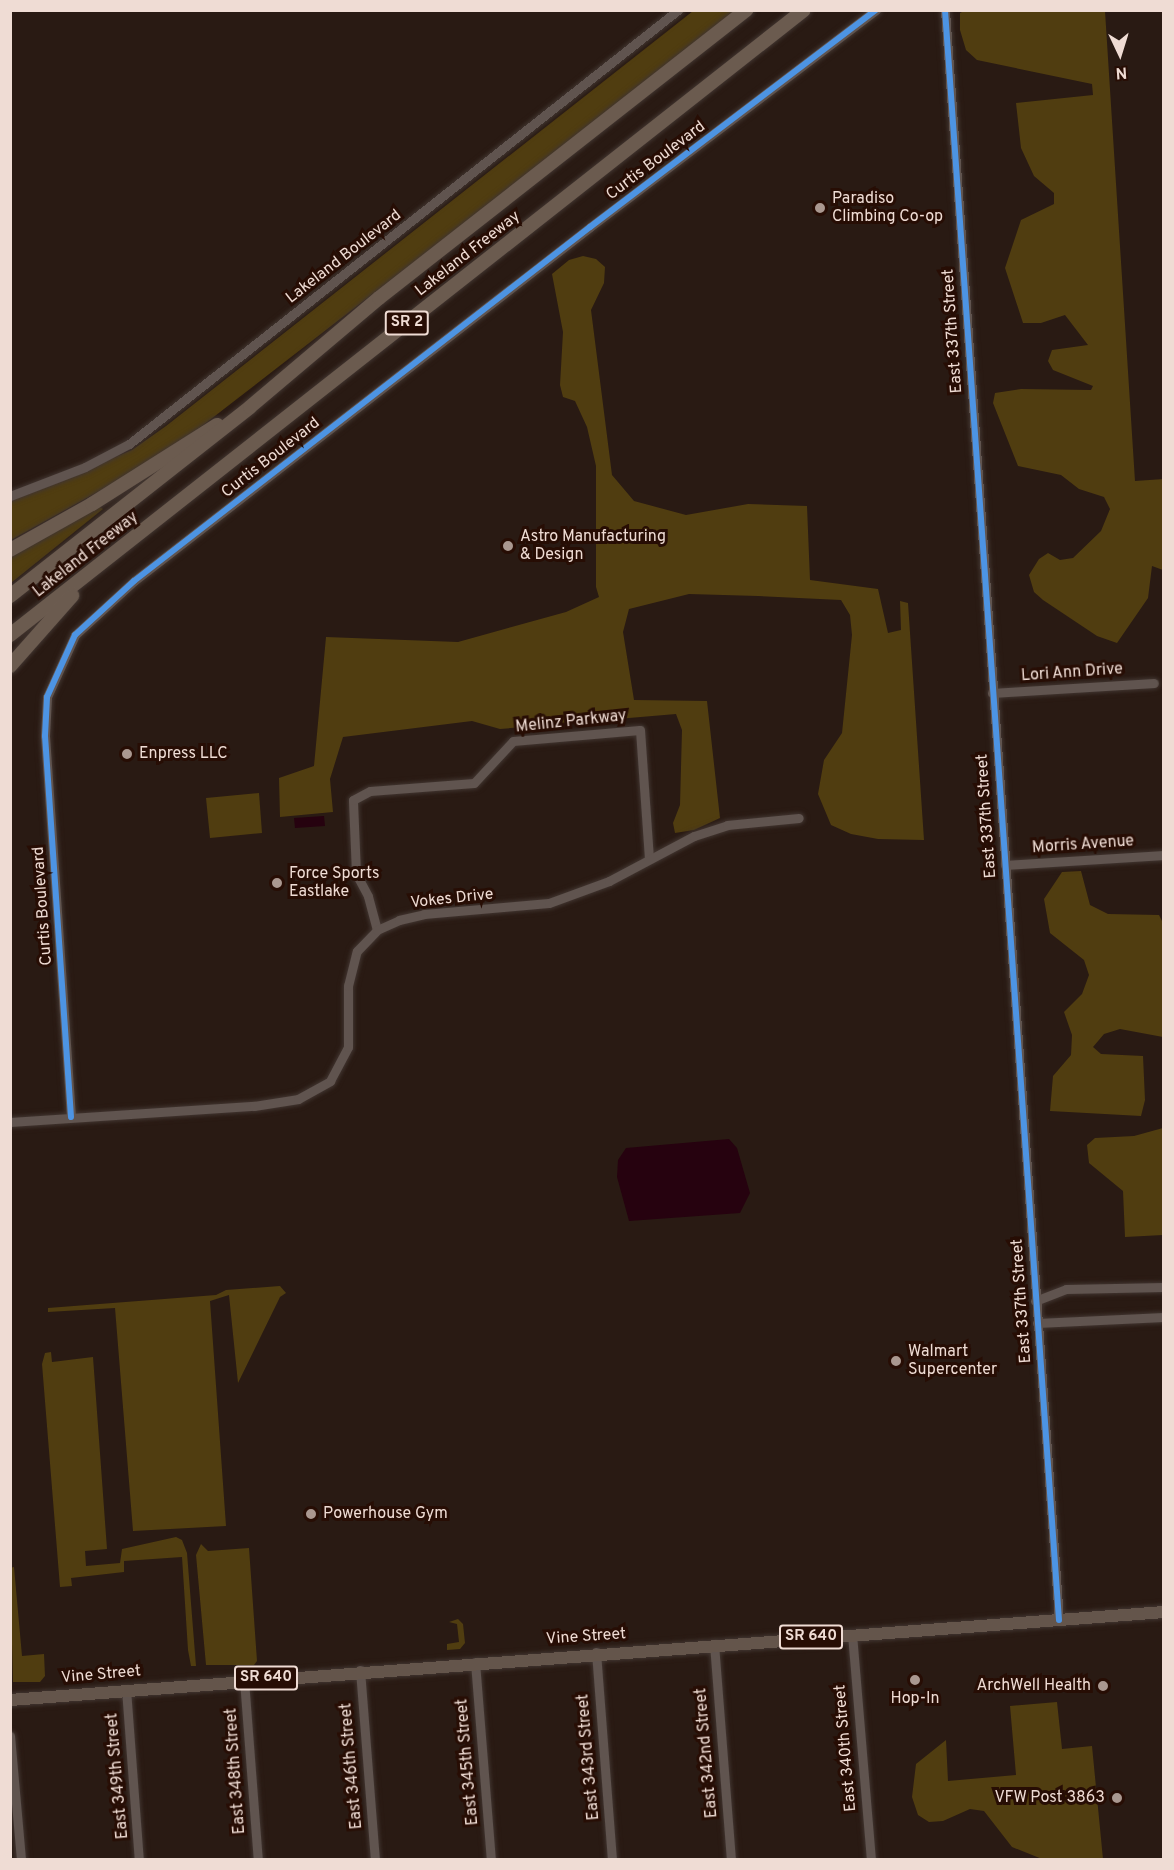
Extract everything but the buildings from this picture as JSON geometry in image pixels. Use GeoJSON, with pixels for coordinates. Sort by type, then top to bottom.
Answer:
{"type":"FeatureCollection","features":[{"type":"Feature","properties":{"kind":"highway","name":"Lakeland Freeway"},"geometry":{"type":"LineString","coordinates":[[10,596],[250,407],[379,298],[746,10]]}},
{"type":"Feature","properties":{"kind":"highway","name":"Lakeland Freeway"},"geometry":{"type":"LineString","coordinates":[[10,635],[804,10]]}},
{"type":"Feature","properties":{"kind":"highway"},"geometry":{"type":"LineString","coordinates":[[10,550],[250,407]]}},
{"type":"Feature","properties":{"kind":"highway"},"geometry":{"type":"LineString","coordinates":[[10,666],[23,648],[104,562]]}},
{"type":"Feature","properties":{"kind":"main road","name":"Vine Street"},"geometry":{"type":"LineString","coordinates":[[10,1700],[360,1670],[1164,1612]]}},
{"type":"Feature","properties":{"kind":"street","name":"Lakeland Boulevard"},"geometry":{"type":"LineString","coordinates":[[10,495],[85,466],[129,444],[678,10]]}},
{"type":"Feature","properties":{"kind":"street","name":"Curtis Boulevard"},"geometry":{"type":"LineString","coordinates":[[71,1117],[45,736],[47,697],[75,635],[134,581],[590,226],[876,10]]}},
{"type":"Feature","properties":{"kind":"street","name":"East 337th Street"},"geometry":{"type":"LineString","coordinates":[[945,10],[1059,1620]]}},
{"type":"Feature","properties":{"kind":"street","name":"Lori Ann Drive"},"geometry":{"type":"LineString","coordinates":[[992,693],[1154,683]]}},
{"type":"Feature","properties":{"kind":"street","name":"Melinz Parkway"},"geometry":{"type":"LineString","coordinates":[[377,930],[368,896],[356,873],[353,800],[370,791],[474,783],[513,741],[640,730],[649,858]]}},
{"type":"Feature","properties":{"kind":"street","name":"Vokes Drive"},"geometry":{"type":"LineString","coordinates":[[71,1117],[254,1106],[298,1099],[330,1080],[348,1047],[348,986],[357,951],[377,930],[399,920],[424,914],[549,903],[609,881],[649,858],[727,825],[799,818]]}},
{"type":"Feature","properties":{"kind":"street","name":"Morris Avenue"},"geometry":{"type":"LineString","coordinates":[[1005,865],[1164,855]]}},
{"type":"Feature","properties":{"kind":"street"},"geometry":{"type":"LineString","coordinates":[[10,1122],[71,1117]]}},
{"type":"Feature","properties":{"kind":"street"},"geometry":{"type":"LineString","coordinates":[[1035,1301],[1066,1289],[1164,1287]]}},
{"type":"Feature","properties":{"kind":"street"},"geometry":{"type":"LineString","coordinates":[[1037,1323],[1164,1317]]}},
{"type":"Feature","properties":{"kind":"street","name":"East 340th Street"},"geometry":{"type":"LineString","coordinates":[[852,1634],[871,1860]]}},
{"type":"Feature","properties":{"kind":"street","name":"East 342nd Street"},"geometry":{"type":"LineString","coordinates":[[714,1644],[731,1860]]}},
{"type":"Feature","properties":{"kind":"street","name":"East 343rd Street"},"geometry":{"type":"LineString","coordinates":[[596,1653],[612,1860]]}},
{"type":"Feature","properties":{"kind":"street","name":"East 345th Street"},"geometry":{"type":"LineString","coordinates":[[475,1662],[491,1860]]}},
{"type":"Feature","properties":{"kind":"street","name":"East 346th Street"},"geometry":{"type":"LineString","coordinates":[[360,1670],[375,1860]]}},
{"type":"Feature","properties":{"kind":"street","name":"East 348th Street"},"geometry":{"type":"LineString","coordinates":[[244,1680],[258,1860]]}},
{"type":"Feature","properties":{"kind":"street","name":"East 349th Street"},"geometry":{"type":"LineString","coordinates":[[126,1689],[139,1860]]}},
{"type":"Feature","properties":{"kind":"street"},"geometry":{"type":"LineString","coordinates":[[10,1737],[21,1860]]}},
{"type":"Feature","properties":{"kind":"shaded area"},"geometry":{"type":"Polygon","coordinates":[[[966,10],[1105,11],[1135,481],[1164,479],[1163,570],[1152,566],[1148,598],[1117,643],[1097,636],[1043,600],[1034,592],[1029,575],[1039,559],[1048,553],[1060,560],[1073,558],[1101,531],[1110,509],[1104,497],[1079,489],[1061,475],[1018,466],[993,403],[995,393],[1021,389],[1091,390],[1093,386],[1053,370],[1048,361],[1052,350],[1088,345],[1065,315],[1041,323],[1023,323],[1005,268],[1021,220],[1054,204],[1054,193],[1034,176],[1021,148],[1016,103],[1093,95],[1092,84],[977,60],[966,50],[960,30],[960,13],[966,10]]]}},
{"type":"Feature","properties":{"kind":"shaded area"},"geometry":{"type":"Polygon","coordinates":[[[693,11],[738,11],[202,426],[128,475],[11,540],[11,501],[132,450],[166,426],[693,11]]]}},
{"type":"Feature","properties":{"kind":"shaded area"},"geometry":{"type":"Polygon","coordinates":[[[583,256],[596,259],[605,267],[604,283],[591,310],[612,475],[634,501],[686,515],[748,504],[807,506],[810,580],[878,589],[888,633],[901,630],[900,601],[908,603],[924,840],[878,839],[851,834],[831,825],[818,794],[824,760],[842,733],[852,635],[850,615],[841,600],[758,596],[689,594],[629,609],[623,632],[634,700],[707,701],[720,818],[694,830],[675,833],[673,823],[680,805],[682,730],[676,714],[500,729],[472,721],[343,737],[330,779],[333,812],[280,817],[279,778],[314,766],[326,637],[458,642],[566,612],[599,597],[596,587],[596,466],[587,427],[575,401],[563,397],[560,385],[563,332],[552,274],[569,260],[583,256]]]}},
{"type":"Feature","properties":{"kind":"shaded area"},"geometry":{"type":"Polygon","coordinates":[[[100,507],[103,509],[11,583],[11,557],[100,507]]]}},
{"type":"Feature","properties":{"kind":"shaded area"},"geometry":{"type":"Polygon","coordinates":[[[259,793],[262,833],[210,838],[206,798],[259,793]]]}},
{"type":"Feature","properties":{"kind":"shaded area"},"geometry":{"type":"Polygon","coordinates":[[[324,816],[325,826],[295,828],[294,818],[324,816]]]}},
{"type":"Feature","properties":{"kind":"shaded area"},"geometry":{"type":"Polygon","coordinates":[[[1081,871],[1090,905],[1108,914],[1159,915],[1163,923],[1163,1037],[1120,1029],[1104,1034],[1093,1047],[1101,1054],[1143,1056],[1145,1100],[1141,1116],[1050,1111],[1053,1076],[1071,1055],[1072,1035],[1064,1012],[1082,994],[1089,975],[1084,960],[1050,933],[1044,899],[1062,872],[1081,871]]]}},
{"type":"Feature","properties":{"kind":"shaded area"},"geometry":{"type":"Polygon","coordinates":[[[1163,1128],[1163,1235],[1125,1237],[1123,1191],[1089,1163],[1087,1145],[1095,1138],[1134,1136],[1163,1128]]]}},
{"type":"Feature","properties":{"kind":"shaded area"},"geometry":{"type":"Polygon","coordinates":[[[729,1139],[737,1148],[750,1193],[740,1213],[629,1221],[617,1177],[618,1160],[626,1148],[729,1139]]]}},
{"type":"Feature","properties":{"kind":"shaded area"},"geometry":{"type":"Polygon","coordinates":[[[280,1286],[286,1293],[280,1297],[238,1383],[229,1295],[210,1301],[226,1526],[133,1531],[115,1308],[48,1312],[48,1308],[216,1295],[226,1290],[280,1286]]]}},
{"type":"Feature","properties":{"kind":"shaded area"},"geometry":{"type":"Polygon","coordinates":[[[51,1352],[52,1362],[93,1357],[107,1549],[85,1551],[86,1566],[120,1563],[122,1549],[176,1537],[182,1540],[187,1553],[196,1666],[191,1666],[188,1650],[182,1557],[124,1561],[124,1572],[71,1578],[72,1586],[60,1587],[42,1364],[45,1353],[51,1352]]]}},
{"type":"Feature","properties":{"kind":"shaded area"},"geometry":{"type":"Polygon","coordinates":[[[201,1544],[208,1551],[249,1548],[257,1661],[254,1665],[206,1665],[196,1555],[201,1544]]]}},
{"type":"Feature","properties":{"kind":"shaded area"},"geometry":{"type":"Polygon","coordinates":[[[14,1567],[22,1656],[44,1654],[45,1676],[40,1682],[13,1682],[10,1568],[14,1567]]]}},
{"type":"Feature","properties":{"kind":"shaded area"},"geometry":{"type":"Polygon","coordinates":[[[458,1619],[463,1624],[465,1643],[460,1649],[447,1650],[447,1644],[459,1642],[457,1624],[449,1622],[458,1619]]]}},
{"type":"Feature","properties":{"kind":"shaded area"},"geometry":{"type":"Polygon","coordinates":[[[1057,1702],[1062,1749],[1092,1746],[1103,1859],[1042,1859],[1012,1847],[984,1811],[970,1809],[943,1821],[929,1822],[918,1815],[912,1797],[916,1764],[946,1740],[948,1781],[1016,1775],[1010,1706],[1057,1702]]]}},
{"type":"Feature","properties":{"kind":"cycle path"},"geometry":{"type":"LineString","coordinates":[[71,1117],[45,736],[47,697],[75,635],[134,581],[590,227],[876,10]]}},
{"type":"Feature","properties":{"kind":"cycle path"},"geometry":{"type":"LineString","coordinates":[[945,10],[1059,1620]]}},
{"type":"Feature","properties":{"kind":"place","name":"Paradiso Climbing Co-op"},"geometry":{"type":"Point","coordinates":[820,208]}},
{"type":"Feature","properties":{"kind":"place","name":"Astro Manufacturing & Design"},"geometry":{"type":"Point","coordinates":[508,546]}},
{"type":"Feature","properties":{"kind":"place","name":"Enpress LLC"},"geometry":{"type":"Point","coordinates":[127,754]}},
{"type":"Feature","properties":{"kind":"place","name":"Force Sports Eastlake"},"geometry":{"type":"Point","coordinates":[277,883]}},
{"type":"Feature","properties":{"kind":"place","name":"Walmart Supercenter"},"geometry":{"type":"Point","coordinates":[896,1361]}},
{"type":"Feature","properties":{"kind":"place","name":"Powerhouse Gym"},"geometry":{"type":"Point","coordinates":[311,1514]}},
{"type":"Feature","properties":{"kind":"place","name":"Hop-In"},"geometry":{"type":"Point","coordinates":[915,1680]}},
{"type":"Feature","properties":{"kind":"place","name":"ArchWell Health"},"geometry":{"type":"Point","coordinates":[1103,1686]}},
{"type":"Feature","properties":{"kind":"place","name":"VFW Post 3863"},"geometry":{"type":"Point","coordinates":[1117,1798]}}]}
